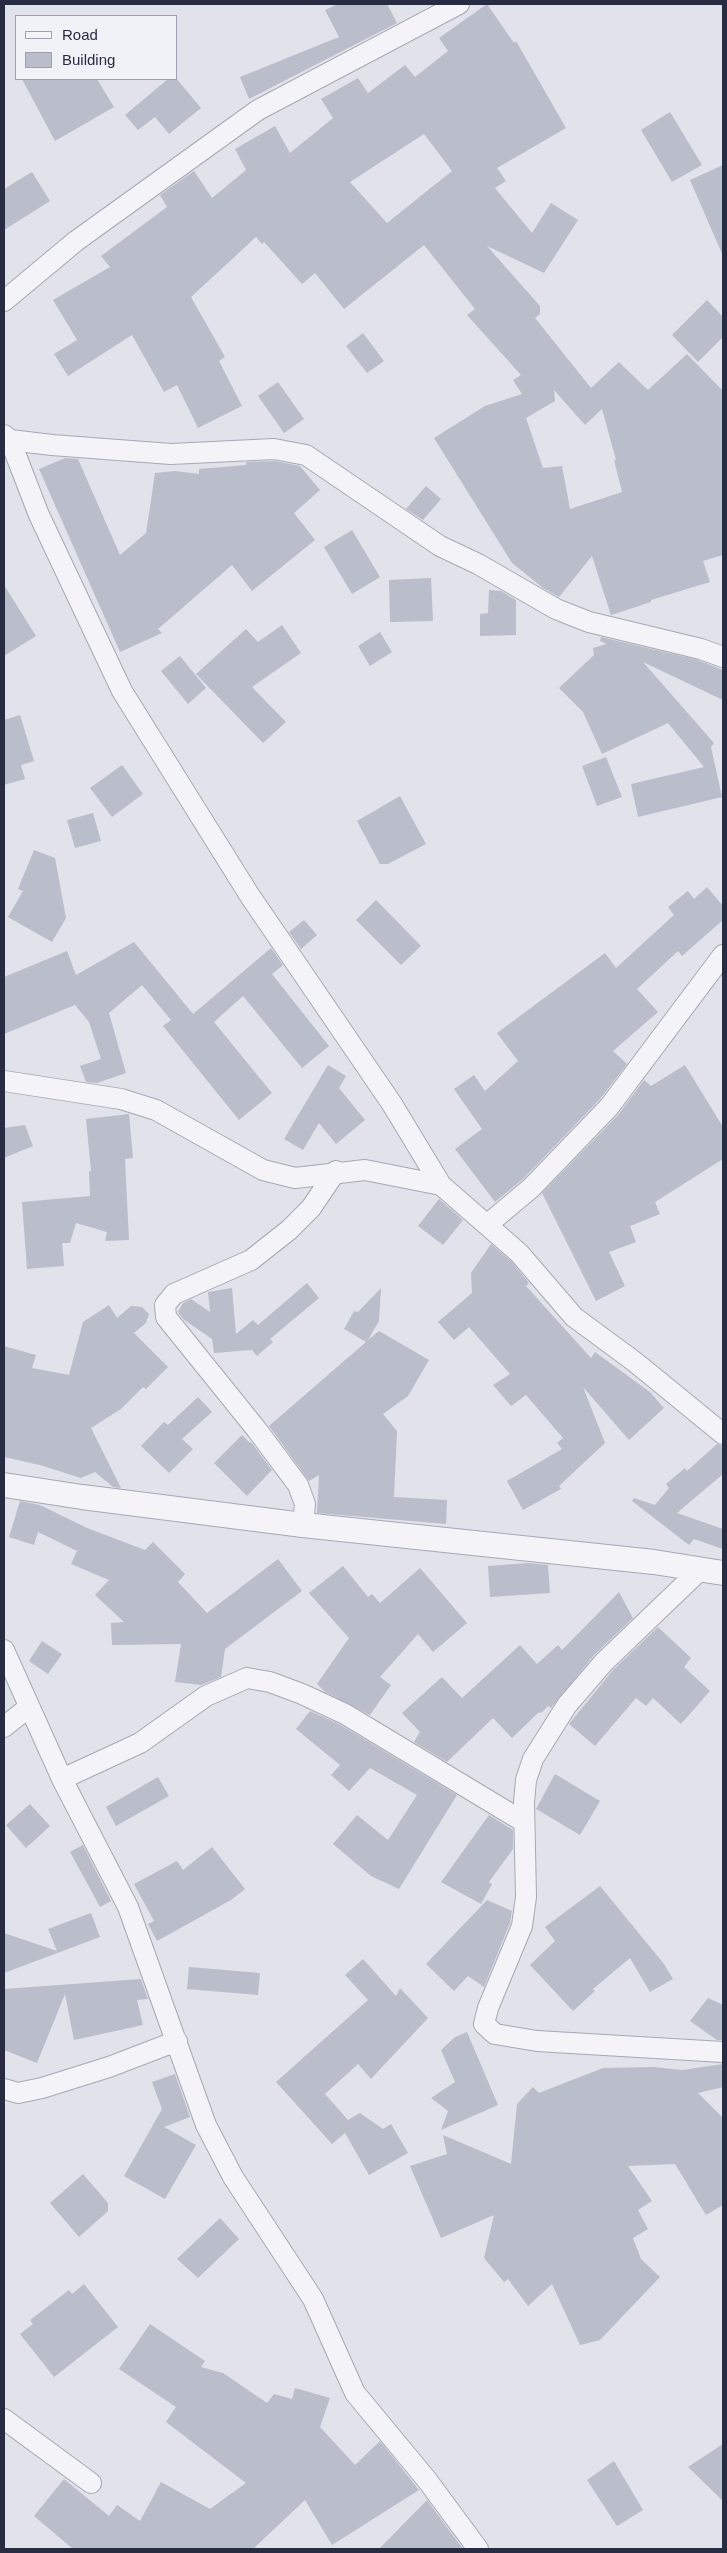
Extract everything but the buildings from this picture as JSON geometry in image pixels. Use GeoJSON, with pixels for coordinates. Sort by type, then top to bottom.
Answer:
{"type":"FeatureCollection","features":[{"type":"Feature","properties":{"kind":"street"},"geometry":{"type":"LineString","coordinates":[[4,301],[76,241],[258,110],[460,4]]}},
{"type":"Feature","properties":{"kind":"street"},"geometry":{"type":"LineString","coordinates":[[723,657],[701,649],[589,622],[556,609],[478,564],[440,546],[306,455],[274,449],[171,454],[7,437],[39,515],[122,691],[250,896],[392,1104],[441,1185],[519,1253],[559,1302],[574,1317],[635,1362],[723,1434]]}},
{"type":"Feature","properties":{"kind":"street"},"geometry":{"type":"LineString","coordinates":[[488,1224],[531,1188],[609,1107],[723,955]]}},
{"type":"Feature","properties":{"kind":"street"},"geometry":{"type":"LineString","coordinates":[[4,1081],[121,1099],[156,1110],[263,1170],[295,1178],[365,1170],[441,1185]]}},
{"type":"Feature","properties":{"kind":"street"},"geometry":{"type":"LineString","coordinates":[[303,1525],[305,1504],[298,1485],[257,1430],[166,1317],[165,1305],[174,1294],[251,1260],[289,1230],[311,1208],[336,1172]]}},
{"type":"Feature","properties":{"kind":"street"},"geometry":{"type":"LineString","coordinates":[[4,1485],[82,1498],[303,1525],[712,1571]]}},
{"type":"Feature","properties":{"kind":"street"},"geometry":{"type":"LineString","coordinates":[[712,1571],[604,1662],[567,1705],[533,1759],[526,1780],[524,1822],[526,1897],[522,1926],[488,2008],[484,2024],[494,2034],[537,2041],[723,2052]]}},
{"type":"Feature","properties":{"kind":"street"},"geometry":{"type":"LineString","coordinates":[[4,1650],[62,1779],[128,1908],[206,2126],[233,2177],[313,2299],[354,2394],[427,2480],[478,2549]]}},
{"type":"Feature","properties":{"kind":"street"},"geometry":{"type":"LineString","coordinates":[[62,1779],[140,1743],[206,1696],[246,1678],[270,1682],[302,1694],[345,1714],[524,1822]]}},
{"type":"Feature","properties":{"kind":"street"},"geometry":{"type":"LineString","coordinates":[[4,1726],[29,1707]]}},
{"type":"Feature","properties":{"kind":"street"},"geometry":{"type":"LineString","coordinates":[[4,2089],[18,2093],[42,2088],[109,2067],[177,2041]]}},
{"type":"Feature","properties":{"kind":"street"},"geometry":{"type":"LineString","coordinates":[[4,2419],[91,2483]]}}]}
